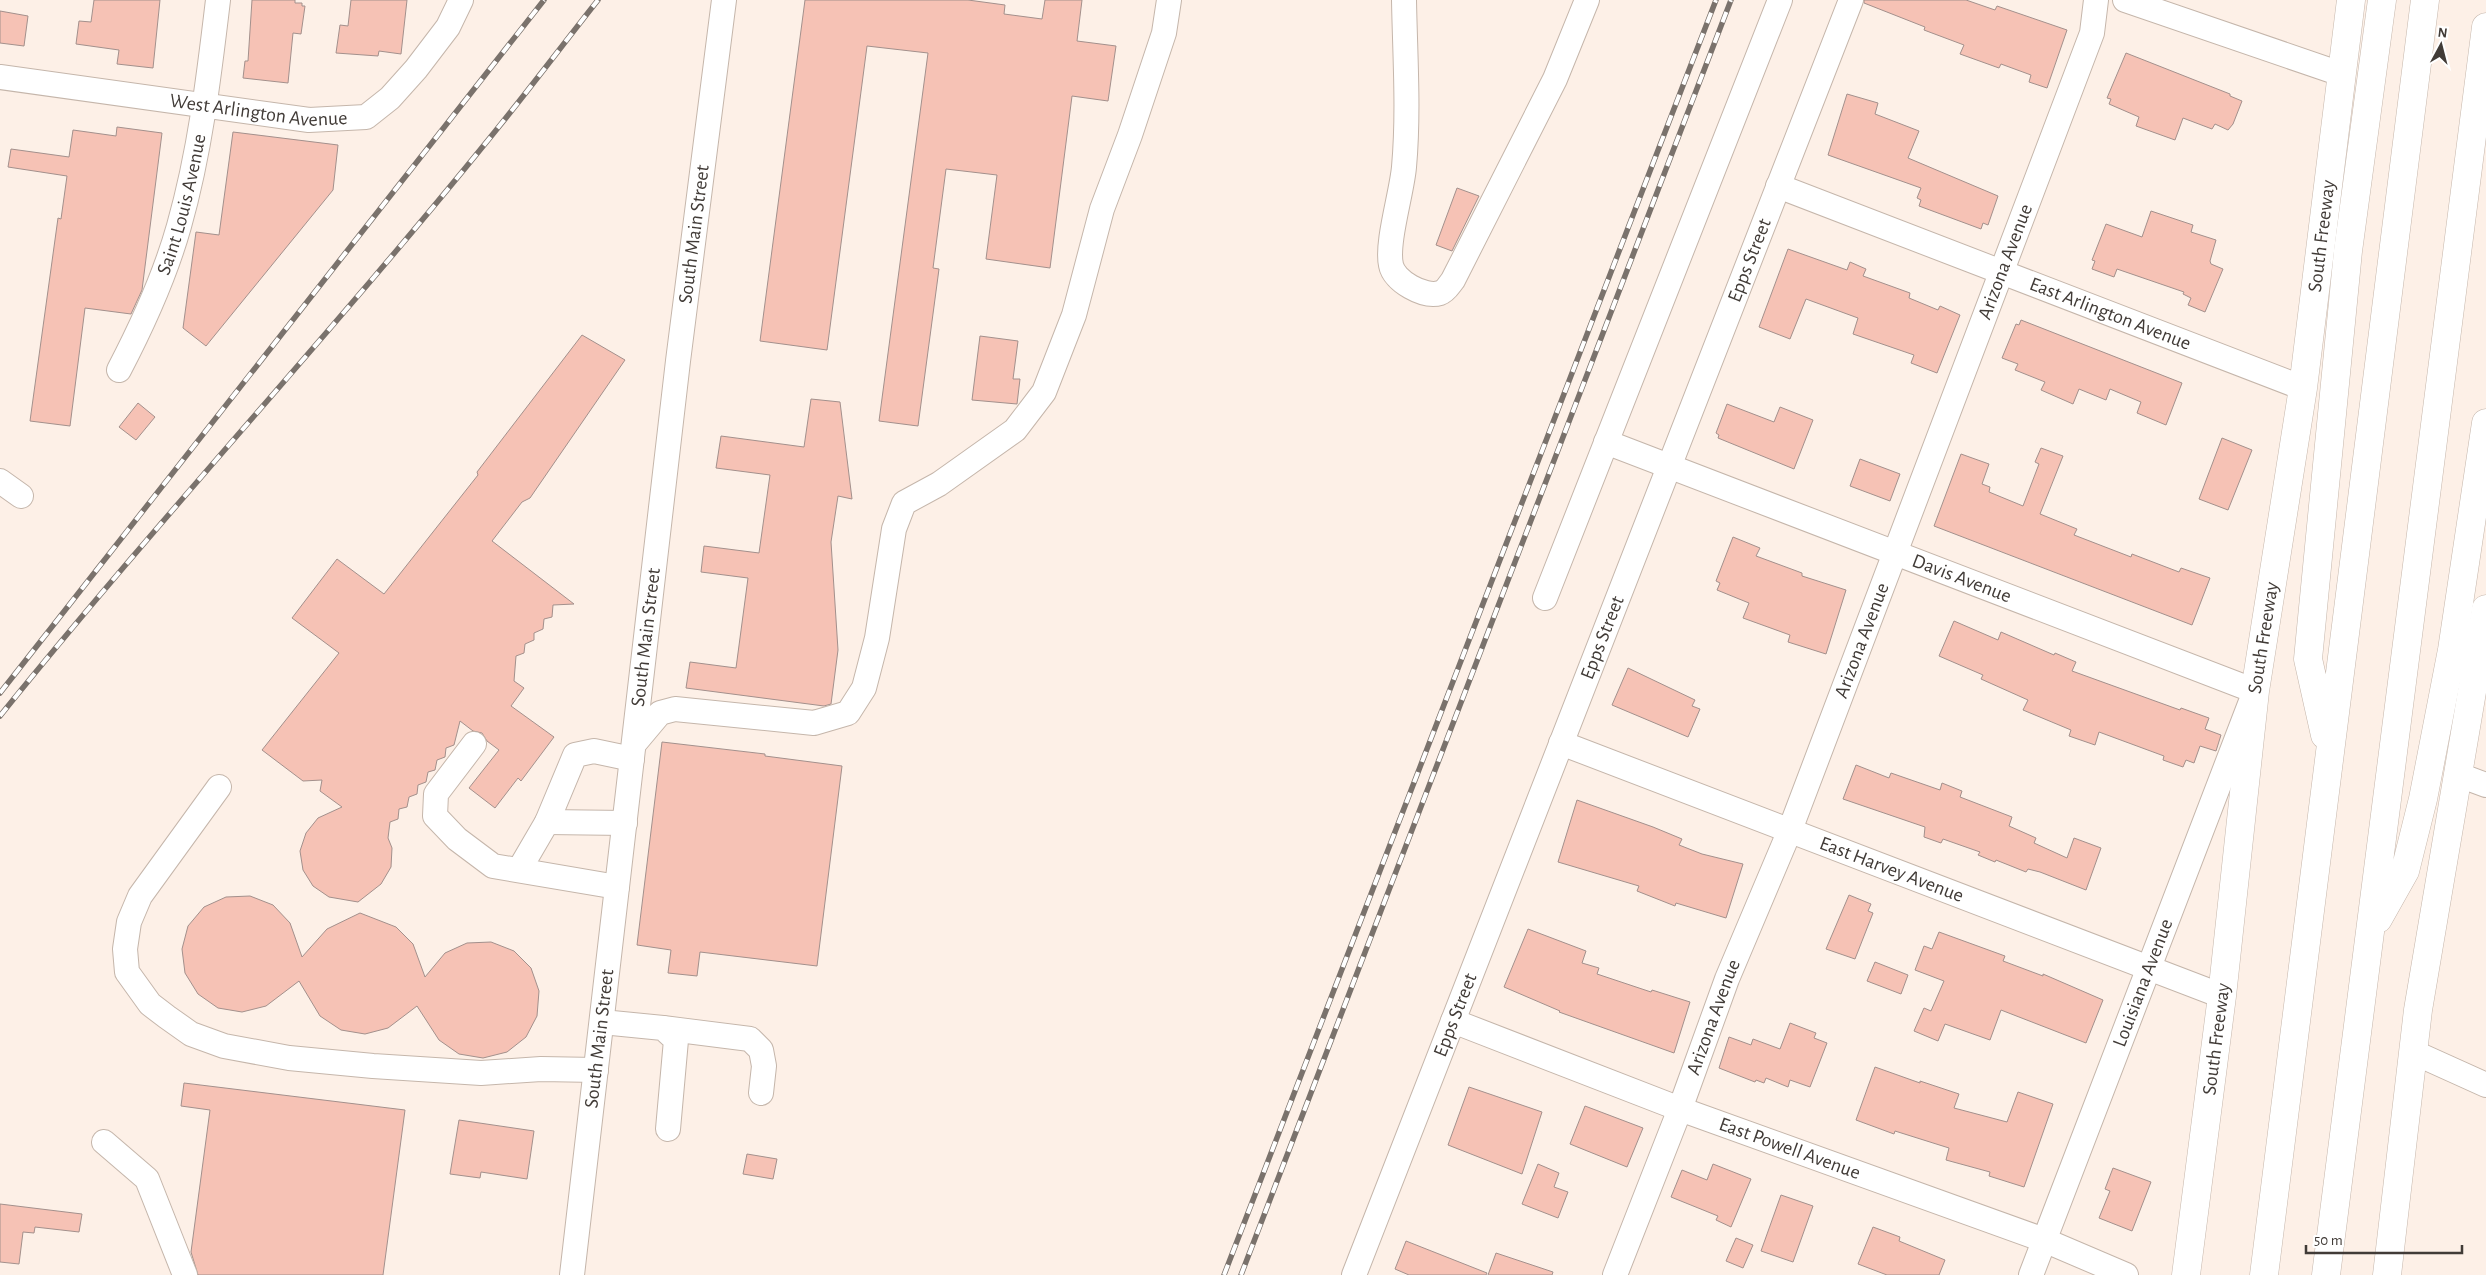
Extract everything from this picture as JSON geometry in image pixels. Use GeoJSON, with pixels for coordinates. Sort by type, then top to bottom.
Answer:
{"type":"FeatureCollection","features":[{"type":"Feature","properties":{"kind":"main road","name":"South Freeway"},"geometry":{"type":"LineString","coordinates":[[2186,1275],[2222,996],[2255,690],[2303,388],[2351,0]]}},
{"type":"Feature","properties":{"kind":"main road"},"geometry":{"type":"LineString","coordinates":[[2329,756],[2308,659],[2348,251],[2382,0]]}},
{"type":"Feature","properties":{"kind":"main road"},"geometry":{"type":"LineString","coordinates":[[2264,1275],[2425,0]]}},
{"type":"Feature","properties":{"kind":"main road"},"geometry":{"type":"LineString","coordinates":[[2326,1275],[2486,27]]}},
{"type":"Feature","properties":{"kind":"main road"},"geometry":{"type":"LineString","coordinates":[[2371,931],[2405,871],[2423,799],[2452,650],[2486,423]]}},
{"type":"Feature","properties":{"kind":"main road"},"geometry":{"type":"LineString","coordinates":[[2387,1275],[2413,1052],[2486,609]]}},
{"type":"Feature","properties":{"kind":"street","name":"Saint Louis Avenue"},"geometry":{"type":"LineString","coordinates":[[120,370],[142,326],[179,225],[205,104],[218,0]]}},
{"type":"Feature","properties":{"kind":"street","name":"West Arlington Avenue"},"geometry":{"type":"LineString","coordinates":[[0,77],[205,104],[309,120],[366,117],[390,98],[416,69],[448,27],[461,0]]}},
{"type":"Feature","properties":{"kind":"street","name":"South Main Street"},"geometry":{"type":"LineString","coordinates":[[572,1275],[678,361],[724,0]]}},
{"type":"Feature","properties":{"kind":"street"},"geometry":{"type":"LineString","coordinates":[[519,870],[547,822],[574,755],[594,751],[633,752],[660,713],[675,709],[814,722],[848,713],[864,688],[877,638],[894,529],[904,503],[939,484],[1015,430],[1044,392],[1074,315],[1102,209],[1130,135],[1164,33],[1169,0]]}},
{"type":"Feature","properties":{"kind":"street"},"geometry":{"type":"LineString","coordinates":[[1404,0],[1407,131],[1403,180],[1390,250],[1391,265],[1395,275],[1405,283],[1418,290],[1439,294],[1446,290],[1453,280],[1555,80],[1587,0]]}},
{"type":"Feature","properties":{"kind":"street"},"geometry":{"type":"LineString","coordinates":[[1545,598],[1780,0]]}},
{"type":"Feature","properties":{"kind":"street","name":"Epps Street"},"geometry":{"type":"LineString","coordinates":[[1354,1275],[1851,0]]}},
{"type":"Feature","properties":{"kind":"street","name":"Arizona Avenue"},"geometry":{"type":"LineString","coordinates":[[1615,1275],[1680,1109],[1727,979],[1790,830],[2092,33],[2096,0]]}},
{"type":"Feature","properties":{"kind":"street"},"geometry":{"type":"LineString","coordinates":[[2125,0],[2341,74]]}},
{"type":"Feature","properties":{"kind":"street","name":"East Arlington Avenue"},"geometry":{"type":"LineString","coordinates":[[1778,186],[2303,388]]}},
{"type":"Feature","properties":{"kind":"street","name":"Davis Avenue"},"geometry":{"type":"LineString","coordinates":[[1606,442],[2255,690]]}},
{"type":"Feature","properties":{"kind":"street"},"geometry":{"type":"LineString","coordinates":[[0,481],[21,496]]}},
{"type":"Feature","properties":{"kind":"street","name":"Louisiana Avenue"},"geometry":{"type":"LineString","coordinates":[[2031,1275],[2255,690]]}},
{"type":"Feature","properties":{"kind":"street","name":"East Harvey Avenue"},"geometry":{"type":"LineString","coordinates":[[1561,742],[2222,996]]}},
{"type":"Feature","properties":{"kind":"street"},"geometry":{"type":"LineString","coordinates":[[474,744],[436,794],[435,816],[457,839],[493,866],[618,887]]}},
{"type":"Feature","properties":{"kind":"street"},"geometry":{"type":"LineString","coordinates":[[2459,776],[2486,785]]}},
{"type":"Feature","properties":{"kind":"street"},"geometry":{"type":"LineString","coordinates":[[220,787],[140,896],[129,922],[125,949],[128,972],[150,1004],[167,1017],[191,1034],[224,1046],[289,1058],[382,1067],[481,1073],[541,1069],[596,1070]]}},
{"type":"Feature","properties":{"kind":"street"},"geometry":{"type":"LineString","coordinates":[[547,822],[625,823]]}},
{"type":"Feature","properties":{"kind":"street","name":"East Powell Avenue"},"geometry":{"type":"LineString","coordinates":[[1453,1021],[1680,1109],[2044,1240],[2126,1275]]}},
{"type":"Feature","properties":{"kind":"street"},"geometry":{"type":"LineString","coordinates":[[602,1022],[750,1039],[761,1050],[763,1058],[761,1092]]}},
{"type":"Feature","properties":{"kind":"street"},"geometry":{"type":"LineString","coordinates":[[663,1028],[676,1040],[668,1129]]}},
{"type":"Feature","properties":{"kind":"street"},"geometry":{"type":"LineString","coordinates":[[2413,1052],[2486,1085]]}},
{"type":"Feature","properties":{"kind":"street"},"geometry":{"type":"LineString","coordinates":[[104,1142],[147,1180],[185,1275]]}},
{"type":"Feature","properties":{"kind":"building"},"geometry":{"type":"Polygon","coordinates":[[[94,0],[160,0],[153,68],[117,64],[119,50],[76,44],[79,21],[91,22],[94,0]]]}},
{"type":"Feature","properties":{"kind":"building"},"geometry":{"type":"Polygon","coordinates":[[[252,0],[295,0],[295,3],[302,3],[302,6],[305,6],[301,34],[293,33],[288,83],[243,78],[245,61],[248,61],[252,0]]]}},
{"type":"Feature","properties":{"kind":"building"},"geometry":{"type":"Polygon","coordinates":[[[351,0],[407,0],[401,54],[379,51],[378,56],[336,53],[340,25],[348,26],[351,0]]]}},
{"type":"Feature","properties":{"kind":"building"},"geometry":{"type":"Polygon","coordinates":[[[805,0],[968,0],[1005,5],[1004,14],[1042,19],[1045,0],[1082,0],[1077,41],[1116,46],[1108,101],[1072,96],[1050,268],[986,259],[997,175],[946,169],[933,268],[939,269],[918,426],[879,421],[928,53],[867,46],[827,350],[760,341],[805,0]]]}},
{"type":"Feature","properties":{"kind":"building"},"geometry":{"type":"Polygon","coordinates":[[[1864,0],[1966,0],[1995,10],[1997,6],[2067,30],[2047,88],[2029,82],[2031,75],[2001,64],[1999,68],[1960,54],[1964,45],[1924,30],[1925,27],[1864,3],[1864,0]]]}},
{"type":"Feature","properties":{"kind":"building"},"geometry":{"type":"Polygon","coordinates":[[[0,11],[28,16],[24,46],[0,43],[0,11]]]}},
{"type":"Feature","properties":{"kind":"building"},"geometry":{"type":"Polygon","coordinates":[[[2126,53],[2230,94],[2230,96],[2242,101],[2233,124],[2228,130],[2215,124],[2212,129],[2183,118],[2175,140],[2136,126],[2139,117],[2109,104],[2111,99],[2107,98],[2126,53]]]}},
{"type":"Feature","properties":{"kind":"building"},"geometry":{"type":"Polygon","coordinates":[[[1847,94],[1878,103],[1875,114],[1919,131],[1908,158],[1998,196],[1988,225],[1983,223],[1981,229],[1919,206],[1921,200],[1917,198],[1921,188],[1828,155],[1847,94]]]}},
{"type":"Feature","properties":{"kind":"building"},"geometry":{"type":"Polygon","coordinates":[[[117,127],[162,133],[142,290],[131,314],[85,308],[70,426],[30,421],[58,218],[61,219],[67,176],[8,167],[11,149],[69,157],[73,130],[116,136],[117,127]]]}},
{"type":"Feature","properties":{"kind":"building"},"geometry":{"type":"Polygon","coordinates":[[[233,132],[338,145],[333,190],[206,346],[183,328],[196,232],[219,235],[233,132]]]}},
{"type":"Feature","properties":{"kind":"building"},"geometry":{"type":"Polygon","coordinates":[[[1457,188],[1479,196],[1452,251],[1436,245],[1457,188]]]}},
{"type":"Feature","properties":{"kind":"building"},"geometry":{"type":"Polygon","coordinates":[[[2151,211],[2193,225],[2191,232],[2216,240],[2210,261],[2211,264],[2223,269],[2205,312],[2188,305],[2191,298],[2183,294],[2184,292],[2117,269],[2114,277],[2092,269],[2095,261],[2092,260],[2106,224],[2142,237],[2151,211]]]}},
{"type":"Feature","properties":{"kind":"building"},"geometry":{"type":"Polygon","coordinates":[[[1788,249],[1847,270],[1850,262],[1866,269],[1863,276],[1910,293],[1909,298],[1938,310],[1940,306],[1960,315],[1937,373],[1911,363],[1914,355],[1853,334],[1858,318],[1806,299],[1790,339],[1759,327],[1788,249]]]}},
{"type":"Feature","properties":{"kind":"building"},"geometry":{"type":"Polygon","coordinates":[[[2021,320],[2182,383],[2166,425],[2137,413],[2141,402],[2110,389],[2106,400],[2079,389],[2073,404],[2041,390],[2045,382],[2015,370],[2018,364],[2002,358],[2016,324],[2019,325],[2021,320]]]}},
{"type":"Feature","properties":{"kind":"building"},"geometry":{"type":"Polygon","coordinates":[[[582,335],[625,360],[530,498],[522,502],[492,541],[574,604],[553,605],[552,617],[544,619],[543,629],[534,633],[534,640],[525,644],[524,653],[516,656],[514,681],[524,688],[511,706],[554,737],[521,781],[518,778],[495,808],[469,788],[499,750],[487,741],[482,733],[473,731],[460,721],[454,745],[446,748],[445,757],[437,760],[435,770],[428,772],[426,782],[418,785],[417,794],[409,797],[407,807],[399,809],[398,819],[390,822],[388,838],[392,848],[391,867],[381,884],[358,902],[329,897],[313,886],[303,870],[300,851],[306,833],[318,818],[342,807],[320,791],[322,780],[303,781],[262,750],[339,653],[292,618],[337,559],[384,594],[478,475],[477,472],[582,335]]]}},
{"type":"Feature","properties":{"kind":"building"},"geometry":{"type":"Polygon","coordinates":[[[980,336],[1018,341],[1013,379],[1020,379],[1017,404],[972,400],[980,336]]]}},
{"type":"Feature","properties":{"kind":"building"},"geometry":{"type":"Polygon","coordinates":[[[811,399],[840,402],[852,499],[838,496],[831,542],[838,650],[831,704],[824,706],[686,688],[690,662],[736,668],[748,578],[701,572],[704,546],[759,553],[770,475],[716,468],[721,436],[804,447],[811,399]]]}},
{"type":"Feature","properties":{"kind":"building"},"geometry":{"type":"Polygon","coordinates":[[[138,403],[155,417],[136,440],[119,427],[138,403]]]}},
{"type":"Feature","properties":{"kind":"building"},"geometry":{"type":"Polygon","coordinates":[[[1727,404],[1774,422],[1780,407],[1813,420],[1794,469],[1718,438],[1719,435],[1716,433],[1727,404]]]}},
{"type":"Feature","properties":{"kind":"building"},"geometry":{"type":"Polygon","coordinates":[[[2222,438],[2252,450],[2228,510],[2199,499],[2222,438]]]}},
{"type":"Feature","properties":{"kind":"building"},"geometry":{"type":"Polygon","coordinates":[[[2041,448],[2063,456],[2040,514],[2077,529],[2074,535],[2131,557],[2132,554],[2179,572],[2181,568],[2210,578],[2192,625],[1934,526],[1961,454],[1989,464],[1982,484],[1990,487],[1989,492],[2023,506],[2039,464],[2035,462],[2041,448]]]}},
{"type":"Feature","properties":{"kind":"building"},"geometry":{"type":"Polygon","coordinates":[[[1860,459],[1900,474],[1890,501],[1850,486],[1860,459]]]}},
{"type":"Feature","properties":{"kind":"building"},"geometry":{"type":"Polygon","coordinates":[[[1733,537],[1760,548],[1756,556],[1802,573],[1802,576],[1846,590],[1826,654],[1788,642],[1790,635],[1743,618],[1749,603],[1717,590],[1720,583],[1716,581],[1733,537]]]}},
{"type":"Feature","properties":{"kind":"building"},"geometry":{"type":"Polygon","coordinates":[[[1954,621],[1998,640],[2001,632],[2054,655],[2055,653],[2076,662],[2072,671],[2180,710],[2181,708],[2209,718],[2205,729],[2221,735],[2216,751],[2200,746],[2194,763],[2186,760],[2183,767],[2163,760],[2164,756],[2099,732],[2095,745],[2069,736],[2071,730],[2023,710],[2028,700],[1981,679],[1983,675],[1939,656],[1954,621]]]}},
{"type":"Feature","properties":{"kind":"building"},"geometry":{"type":"Polygon","coordinates":[[[1628,668],[1695,700],[1692,706],[1700,709],[1688,737],[1612,705],[1628,668]]]}},
{"type":"Feature","properties":{"kind":"building"},"geometry":{"type":"Polygon","coordinates":[[[662,742],[765,754],[765,756],[842,766],[817,966],[700,952],[697,976],[668,973],[671,950],[637,945],[662,742]]]}},
{"type":"Feature","properties":{"kind":"building"},"geometry":{"type":"Polygon","coordinates":[[[1856,765],[1889,778],[1891,773],[1940,790],[1942,783],[1962,791],[1960,797],[2012,817],[2009,826],[2036,838],[2034,843],[2067,858],[2074,838],[2101,848],[2086,890],[2040,872],[2028,869],[2026,872],[1996,860],[1995,862],[1978,855],[1980,852],[1943,839],[1941,843],[1924,837],[1925,827],[1843,799],[1856,765]]]}},
{"type":"Feature","properties":{"kind":"building"},"geometry":{"type":"Polygon","coordinates":[[[1577,800],[1682,839],[1679,845],[1702,854],[1743,864],[1726,918],[1676,903],[1675,906],[1637,891],[1639,886],[1558,862],[1577,800]]]}},
{"type":"Feature","properties":{"kind":"building"},"geometry":{"type":"Polygon","coordinates":[[[1849,895],[1871,904],[1868,911],[1873,913],[1855,959],[1826,949],[1849,895]]]}},
{"type":"Feature","properties":{"kind":"building"},"geometry":{"type":"Polygon","coordinates":[[[250,896],[273,905],[290,923],[302,957],[327,929],[360,913],[396,927],[413,944],[425,977],[445,953],[467,943],[491,942],[514,951],[531,968],[539,991],[537,1016],[526,1037],[507,1052],[483,1058],[459,1054],[439,1040],[417,1006],[388,1028],[365,1034],[341,1030],[320,1016],[299,981],[266,1006],[242,1012],[218,1008],[198,994],[185,973],[182,949],[188,926],[204,907],[226,897],[250,896]]]}},
{"type":"Feature","properties":{"kind":"building"},"geometry":{"type":"Polygon","coordinates":[[[1528,929],[1586,951],[1582,963],[1599,968],[1597,974],[1651,992],[1652,990],[1690,1002],[1674,1053],[1559,1012],[1504,987],[1528,929]]]}},
{"type":"Feature","properties":{"kind":"building"},"geometry":{"type":"Polygon","coordinates":[[[1939,932],[2005,956],[2003,961],[2043,976],[2043,974],[2103,1000],[2086,1043],[2001,1010],[1990,1040],[1945,1024],[1938,1041],[1914,1031],[1924,1008],[1931,1011],[1944,981],[1915,970],[1924,946],[1932,949],[1939,932]]]}},
{"type":"Feature","properties":{"kind":"building"},"geometry":{"type":"Polygon","coordinates":[[[1875,962],[1908,975],[1901,994],[1867,981],[1875,962]]]}},
{"type":"Feature","properties":{"kind":"building"},"geometry":{"type":"Polygon","coordinates":[[[1790,1023],[1816,1033],[1814,1038],[1827,1043],[1810,1087],[1790,1080],[1788,1087],[1766,1078],[1764,1083],[1756,1080],[1755,1082],[1719,1068],[1729,1037],[1751,1045],[1753,1039],[1780,1049],[1790,1023]]]}},
{"type":"Feature","properties":{"kind":"building"},"geometry":{"type":"Polygon","coordinates":[[[1875,1067],[1959,1094],[1954,1108],[2007,1122],[2018,1092],[2053,1104],[2024,1187],[1989,1176],[1990,1172],[1946,1160],[1949,1148],[1895,1131],[1894,1134],[1856,1120],[1875,1067]]]}},
{"type":"Feature","properties":{"kind":"building"},"geometry":{"type":"Polygon","coordinates":[[[184,1083],[405,1110],[383,1275],[198,1275],[191,1252],[210,1110],[181,1106],[184,1083]]]}},
{"type":"Feature","properties":{"kind":"building"},"geometry":{"type":"Polygon","coordinates":[[[1469,1087],[1542,1112],[1522,1174],[1448,1145],[1469,1087]]]}},
{"type":"Feature","properties":{"kind":"building"},"geometry":{"type":"Polygon","coordinates":[[[1585,1106],[1643,1128],[1627,1167],[1570,1144],[1585,1106]]]}},
{"type":"Feature","properties":{"kind":"building"},"geometry":{"type":"Polygon","coordinates":[[[459,1120],[534,1131],[527,1179],[481,1172],[480,1178],[450,1174],[459,1120]]]}},
{"type":"Feature","properties":{"kind":"building"},"geometry":{"type":"Polygon","coordinates":[[[747,1154],[777,1159],[773,1179],[743,1174],[747,1154]]]}},
{"type":"Feature","properties":{"kind":"building"},"geometry":{"type":"Polygon","coordinates":[[[1538,1164],[1559,1173],[1554,1187],[1568,1192],[1558,1218],[1522,1204],[1538,1164]]]}},
{"type":"Feature","properties":{"kind":"building"},"geometry":{"type":"Polygon","coordinates":[[[1713,1164],[1751,1179],[1731,1227],[1716,1220],[1718,1216],[1671,1197],[1682,1170],[1707,1180],[1713,1164]]]}},
{"type":"Feature","properties":{"kind":"building"},"geometry":{"type":"Polygon","coordinates":[[[2113,1168],[2151,1182],[2132,1231],[2099,1218],[2110,1191],[2105,1189],[2113,1168]]]}},
{"type":"Feature","properties":{"kind":"building"},"geometry":{"type":"Polygon","coordinates":[[[1781,1195],[1813,1206],[1793,1262],[1761,1251],[1781,1195]]]}},
{"type":"Feature","properties":{"kind":"building"},"geometry":{"type":"Polygon","coordinates":[[[0,1204],[82,1214],[79,1232],[35,1227],[34,1233],[23,1232],[19,1264],[0,1262],[0,1204]]]}},
{"type":"Feature","properties":{"kind":"building"},"geometry":{"type":"Polygon","coordinates":[[[1873,1227],[1900,1237],[1899,1241],[1945,1260],[1939,1275],[1887,1275],[1858,1264],[1873,1227]]]}},
{"type":"Feature","properties":{"kind":"building"},"geometry":{"type":"Polygon","coordinates":[[[1736,1238],[1753,1245],[1743,1268],[1726,1261],[1736,1238]]]}},
{"type":"Feature","properties":{"kind":"building"},"geometry":{"type":"Polygon","coordinates":[[[1406,1241],[1487,1273],[1486,1275],[1409,1275],[1395,1269],[1406,1241]]]}},
{"type":"Feature","properties":{"kind":"building"},"geometry":{"type":"Polygon","coordinates":[[[1496,1253],[1553,1272],[1552,1275],[1488,1275],[1496,1253]]]}},
{"type":"Feature","properties":{"kind":"railway"},"geometry":{"type":"LineString","coordinates":[[0,693],[544,0]]}},
{"type":"Feature","properties":{"kind":"railway"},"geometry":{"type":"LineString","coordinates":[[0,716],[123,568],[436,203],[510,113],[598,0]]}},
{"type":"Feature","properties":{"kind":"railway"},"geometry":{"type":"LineString","coordinates":[[1224,1275],[1716,0]]}},
{"type":"Feature","properties":{"kind":"railway"},"geometry":{"type":"LineString","coordinates":[[1241,1275],[1731,0]]}}]}
